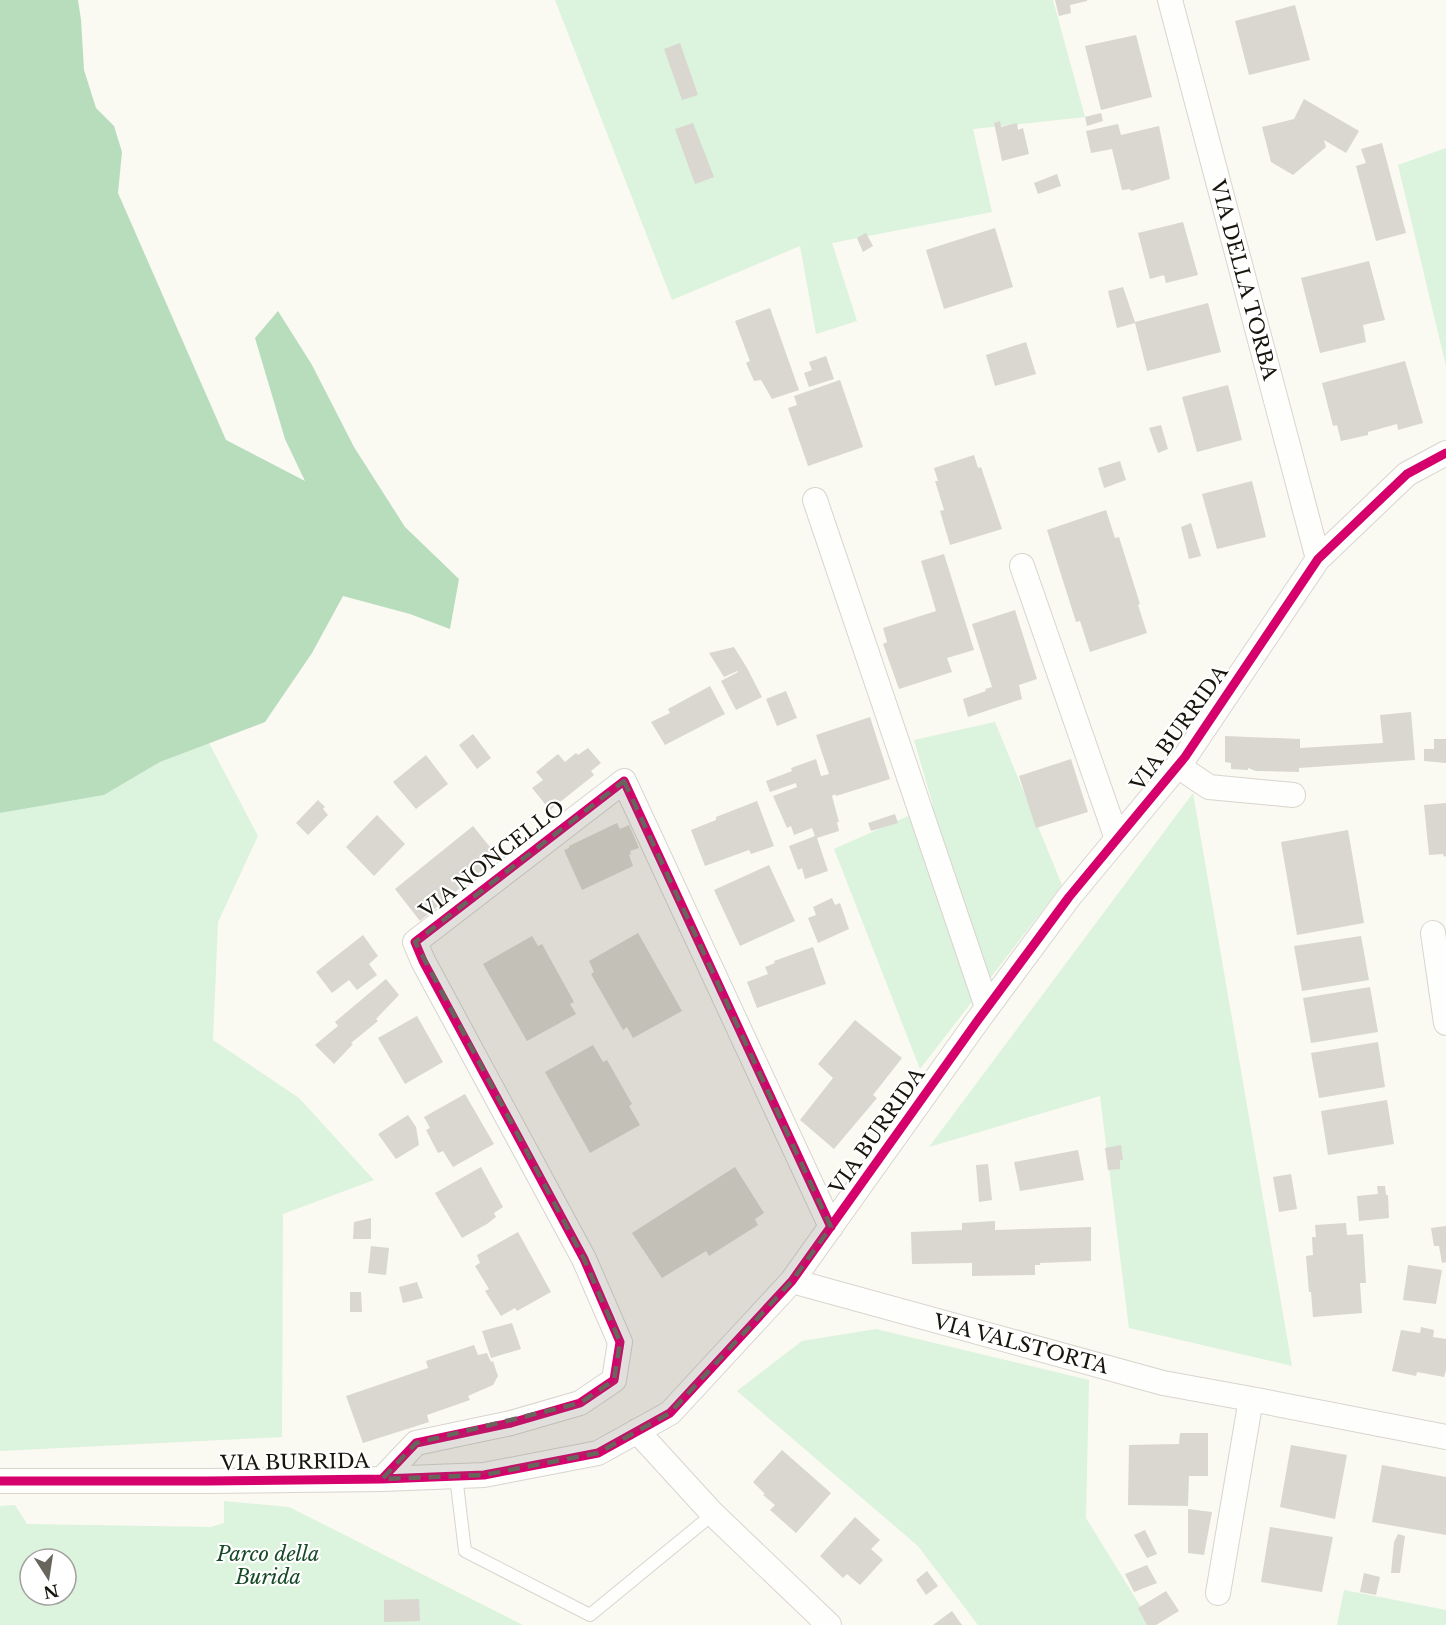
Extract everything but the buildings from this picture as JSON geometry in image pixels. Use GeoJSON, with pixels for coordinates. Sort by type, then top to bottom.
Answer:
{"type":"FeatureCollection","features":[{"type":"Feature","properties":{"kind":"street","name":"VIA DELLA TORBA"},"geometry":{"type":"LineString","coordinates":[[1170,0],[1318,559]]}},
{"type":"Feature","properties":{"kind":"street","name":"VIA BURRIDA"},"geometry":{"type":"LineString","coordinates":[[0,1481],[382,1479],[484,1475],[598,1453],[670,1413],[792,1281],[987,1007],[1069,897],[1185,757],[1318,559],[1407,474],[1446,453]]}},
{"type":"Feature","properties":{"kind":"street"},"geometry":{"type":"LineString","coordinates":[[815,500],[987,1007]]}},
{"type":"Feature","properties":{"kind":"street","name":"VIA BURRIDA"},"geometry":{"type":"LineString","coordinates":[[1022,566],[1117,840]]}},
{"type":"Feature","properties":{"kind":"street"},"geometry":{"type":"LineString","coordinates":[[1178,766],[1209,787],[1293,795]]}},
{"type":"Feature","properties":{"kind":"street","name":"VIA NONCELLO"},"geometry":{"type":"LineString","coordinates":[[382,1479],[416,1443],[511,1423],[580,1403],[614,1380],[620,1342],[584,1259],[428,971],[415,942],[624,781],[831,1227]]}},
{"type":"Feature","properties":{"kind":"street"},"geometry":{"type":"LineString","coordinates":[[1433,933],[1446,1023]]}},
{"type":"Feature","properties":{"kind":"street","name":"VIA VALSTORTA"},"geometry":{"type":"LineString","coordinates":[[792,1281],[1164,1383],[1446,1437]]}},
{"type":"Feature","properties":{"kind":"street"},"geometry":{"type":"LineString","coordinates":[[1218,1593],[1251,1398]]}},
{"type":"Feature","properties":{"kind":"street"},"geometry":{"type":"LineString","coordinates":[[637,1431],[713,1514],[829,1625]]}},
{"type":"Feature","properties":{"kind":"lane"},"geometry":{"type":"LineString","coordinates":[[456,1476],[465,1551],[590,1615],[713,1514]]}},
{"type":"Feature","properties":{"kind":"highlighted area"},"geometry":{"type":"Polygon","coordinates":[[[624,781],[831,1227],[792,1281],[670,1413],[598,1453],[484,1475],[382,1479],[416,1443],[580,1403],[614,1380],[620,1342],[584,1259],[415,942],[624,781]]]}},
{"type":"Feature","properties":{"kind":"green space"},"geometry":{"type":"Polygon","coordinates":[[[0,0],[78,0],[84,70],[96,108],[114,126],[122,152],[118,193],[226,440],[305,481],[285,439],[255,338],[278,311],[312,365],[354,447],[405,527],[459,579],[450,629],[410,614],[343,596],[312,653],[265,722],[160,762],[104,795],[0,813],[0,0]]]}},
{"type":"Feature","properties":{"kind":"green space"},"geometry":{"type":"Polygon","coordinates":[[[555,0],[1053,0],[1085,117],[973,129],[992,212],[832,243],[857,321],[816,334],[800,246],[672,300],[555,0]]]}},
{"type":"Feature","properties":{"kind":"green space"},"geometry":{"type":"Polygon","coordinates":[[[1446,148],[1446,366],[1398,165],[1446,148]]]}},
{"type":"Feature","properties":{"kind":"green space"},"geometry":{"type":"Polygon","coordinates":[[[995,722],[1062,885],[920,1069],[834,849],[933,805],[914,740],[995,722]]]}},
{"type":"Feature","properties":{"kind":"green space"},"geometry":{"type":"Polygon","coordinates":[[[209,743],[258,836],[218,922],[213,1040],[299,1098],[374,1180],[283,1214],[282,1437],[0,1451],[0,813],[104,795],[160,762],[209,743]]]}},
{"type":"Feature","properties":{"kind":"green space"},"geometry":{"type":"Polygon","coordinates":[[[1193,793],[1292,1366],[1129,1328],[1100,1096],[929,1147],[1193,793]]]}},
{"type":"Feature","properties":{"kind":"green space"},"geometry":{"type":"Polygon","coordinates":[[[876,1329],[1089,1380],[1086,1518],[1152,1625],[978,1625],[918,1546],[737,1391],[802,1341],[876,1329]]]}},
{"type":"Feature","properties":{"kind":"green space","name":"Parco della Burida"},"geometry":{"type":"Polygon","coordinates":[[[224,1501],[289,1507],[523,1625],[0,1625],[0,1506],[15,1505],[27,1524],[211,1527],[224,1523],[224,1501]]]}},
{"type":"Feature","properties":{"kind":"green space"},"geometry":{"type":"Polygon","coordinates":[[[1344,1590],[1446,1610],[1446,1625],[1337,1625],[1344,1590]]]}},
{"type":"Feature","properties":{"kind":"cycle path"},"geometry":{"type":"LineString","coordinates":[[0,1481],[382,1479],[484,1475],[598,1453],[670,1413],[792,1281],[978,1020],[1069,897],[1185,757],[1318,559],[1407,474],[1446,453]]}},
{"type":"Feature","properties":{"kind":"cycle path"},"geometry":{"type":"LineString","coordinates":[[382,1479],[416,1443],[511,1423],[580,1403],[614,1380],[620,1342],[584,1259],[423,961],[415,942],[624,781],[831,1227]]}}]}
